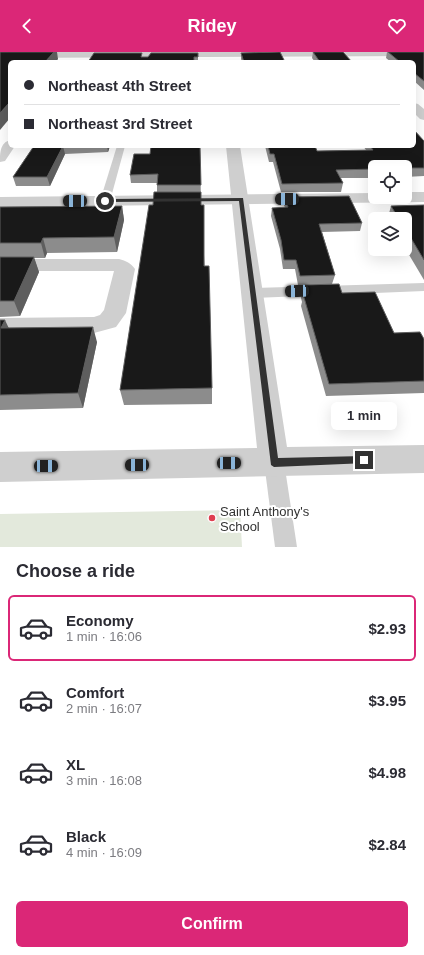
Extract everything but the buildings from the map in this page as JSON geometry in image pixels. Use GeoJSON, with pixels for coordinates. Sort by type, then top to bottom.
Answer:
{"type":"FeatureCollection","features":[{"type":"Feature","properties":{"kind":"street"},"geometry":{"type":"LineString","coordinates":[[0,56],[221,56],[424,53]]}},
{"type":"Feature","properties":{"kind":"street"},"geometry":{"type":"LineString","coordinates":[[416,108],[424,116]]}},
{"type":"Feature","properties":{"kind":"street"},"geometry":{"type":"LineString","coordinates":[[0,158],[8,147]]}},
{"type":"Feature","properties":{"kind":"street"},"geometry":{"type":"LineString","coordinates":[[233,148],[274,462]]}},
{"type":"Feature","properties":{"kind":"street"},"geometry":{"type":"LineString","coordinates":[[0,202],[424,197]]}},
{"type":"Feature","properties":{"kind":"street"},"geometry":{"type":"LineString","coordinates":[[0,265],[118,264],[125,270],[115,313],[108,321],[94,325],[0,326]]}},
{"type":"Feature","properties":{"kind":"street"},"geometry":{"type":"LineString","coordinates":[[0,467],[424,459]]}},
{"type":"Feature","properties":{"kind":"lane"},"geometry":{"type":"LineString","coordinates":[[105,201],[120,148]]}},
{"type":"Feature","properties":{"kind":"lane"},"geometry":{"type":"LineString","coordinates":[[253,293],[424,287]]}},
{"type":"Feature","properties":{"kind":"lane"},"geometry":{"type":"LineString","coordinates":[[274,462],[286,547]]}},
{"type":"Feature","properties":{"kind":"shaded area"},"geometry":{"type":"Polygon","coordinates":[[[240,510],[242,547],[0,547],[0,514],[240,510]]]}},
{"type":"Feature","properties":{"kind":"place","name":"Saint Anthony's School"},"geometry":{"type":"Point","coordinates":[212,518]}},
{"type":"Feature","properties":{"kind":"route"},"geometry":{"type":"LineString","coordinates":[[105,201],[241,199],[274,462],[364,460]]}}]}
